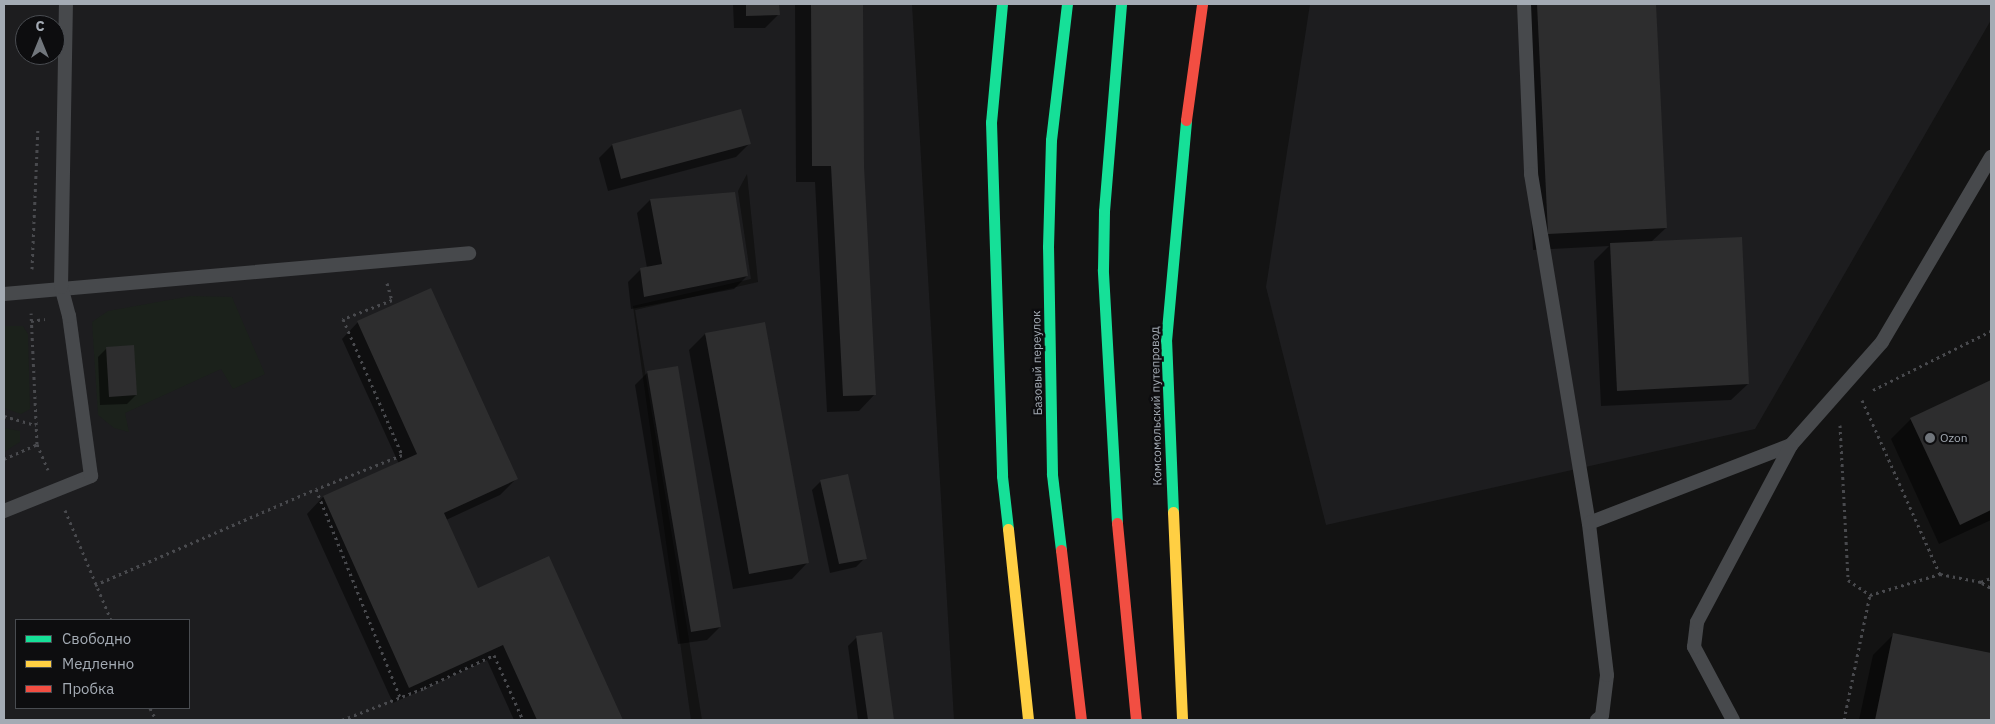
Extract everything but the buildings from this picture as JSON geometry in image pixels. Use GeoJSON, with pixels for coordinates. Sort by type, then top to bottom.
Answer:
{"type":"FeatureCollection","features":[{"type":"Feature","properties":{"kind":"main road"},"geometry":{"type":"LineString","coordinates":[[1002,4],[991,122],[993,250],[1002,476],[1028,720]]}},
{"type":"Feature","properties":{"kind":"main road","name":"Базовый переулок"},"geometry":{"type":"LineString","coordinates":[[1067,4],[1051,140],[1048,247],[1052,474],[1080,720]]}},
{"type":"Feature","properties":{"kind":"main road"},"geometry":{"type":"LineString","coordinates":[[1121,4],[1112,141],[1104,211],[1103,268],[1112,468],[1136,720]]}},
{"type":"Feature","properties":{"kind":"main road","name":"Комсомольский путепровод"},"geometry":{"type":"LineString","coordinates":[[1182,720],[1166,342],[1183,139],[1202,4]]}},
{"type":"Feature","properties":{"kind":"lane"},"geometry":{"type":"LineString","coordinates":[[4,511],[91,476],[69,316],[61,287],[66,4]]}},
{"type":"Feature","properties":{"kind":"lane"},"geometry":{"type":"LineString","coordinates":[[1524,4],[1531,174],[1590,523],[1608,676],[1602,716],[1597,720]]}},
{"type":"Feature","properties":{"kind":"lane"},"geometry":{"type":"LineString","coordinates":[[1733,720],[1694,647],[1697,622],[1791,445],[1882,342],[1991,157]]}},
{"type":"Feature","properties":{"kind":"lane"},"geometry":{"type":"LineString","coordinates":[[4,294],[61,287],[469,253]]}},
{"type":"Feature","properties":{"kind":"lane"},"geometry":{"type":"LineString","coordinates":[[1590,523],[1791,445]]}},
{"type":"Feature","properties":{"kind":"path"},"geometry":{"type":"LineString","coordinates":[[38,120],[31,312],[36,444],[111,619]]}},
{"type":"Feature","properties":{"kind":"path"},"geometry":{"type":"LineString","coordinates":[[95,585],[316,489],[402,455],[343,319],[392,300],[385,275]]}},
{"type":"Feature","properties":{"kind":"path"},"geometry":{"type":"LineString","coordinates":[[22,314],[31,312]]}},
{"type":"Feature","properties":{"kind":"path"},"geometry":{"type":"LineString","coordinates":[[1869,392],[1991,331]]}},
{"type":"Feature","properties":{"kind":"path"},"geometry":{"type":"LineString","coordinates":[[1855,403],[1860,396],[1940,574]]}},
{"type":"Feature","properties":{"kind":"path"},"geometry":{"type":"LineString","coordinates":[[4,416],[36,425]]}},
{"type":"Feature","properties":{"kind":"path"},"geometry":{"type":"LineString","coordinates":[[1845,418],[1840,425],[1848,580],[1870,595]]}},
{"type":"Feature","properties":{"kind":"path"},"geometry":{"type":"LineString","coordinates":[[4,459],[36,444]]}},
{"type":"Feature","properties":{"kind":"path"},"geometry":{"type":"LineString","coordinates":[[316,489],[400,697]]}},
{"type":"Feature","properties":{"kind":"path"},"geometry":{"type":"LineString","coordinates":[[1870,595],[1940,574],[1981,582],[1991,588]]}},
{"type":"Feature","properties":{"kind":"path"},"geometry":{"type":"LineString","coordinates":[[1981,582],[1991,578]]}},
{"type":"Feature","properties":{"kind":"path"},"geometry":{"type":"LineString","coordinates":[[1844,720],[1870,595]]}},
{"type":"Feature","properties":{"kind":"path"},"geometry":{"type":"LineString","coordinates":[[342,720],[400,697],[494,655],[523,720]]}},
{"type":"Feature","properties":{"kind":"shaded area"},"geometry":{"type":"Polygon","coordinates":[[[4,4],[912,4],[954,720],[702,720],[635,310],[758,282],[747,174],[738,191],[751,279],[633,306],[691,720],[4,720],[4,4]]]}},
{"type":"Feature","properties":{"kind":"shaded area"},"geometry":{"type":"Polygon","coordinates":[[[1310,4],[1991,4],[1991,20],[1755,429],[1326,525],[1266,287],[1310,4]]]}},
{"type":"Feature","properties":{"kind":"shaded area"},"geometry":{"type":"Polygon","coordinates":[[[191,296],[232,297],[265,374],[233,389],[221,369],[125,413],[129,432],[114,428],[98,415],[92,322],[108,311],[191,296]]]}},
{"type":"Feature","properties":{"kind":"shaded area"},"geometry":{"type":"Polygon","coordinates":[[[4,326],[23,326],[28,334],[30,409],[21,414],[4,408],[4,326]]]}},
{"type":"Feature","properties":{"kind":"shaded area"},"geometry":{"type":"Polygon","coordinates":[[[4,428],[20,431],[20,442],[4,452],[4,428]]]}},
{"type":"Feature","properties":{"kind":"traffic: fast"},"geometry":{"type":"LineString","coordinates":[[1002,4],[991,122],[1002,476],[1008,529]]}},
{"type":"Feature","properties":{"kind":"traffic: fast"},"geometry":{"type":"LineString","coordinates":[[1061,550],[1052,474],[1048,247],[1051,140],[1067,4]]}},
{"type":"Feature","properties":{"kind":"traffic: fast"},"geometry":{"type":"LineString","coordinates":[[1117,523],[1103,269],[1104,211],[1121,4]]}},
{"type":"Feature","properties":{"kind":"traffic: fast"},"geometry":{"type":"LineString","coordinates":[[1173,512],[1166,341],[1186,120]]}},
{"type":"Feature","properties":{"kind":"traffic: slow"},"geometry":{"type":"LineString","coordinates":[[1173,512],[1182,720]]}},
{"type":"Feature","properties":{"kind":"traffic: slow"},"geometry":{"type":"LineString","coordinates":[[1008,529],[1028,720]]}},
{"type":"Feature","properties":{"kind":"traffic: jam"},"geometry":{"type":"LineString","coordinates":[[1186,120],[1202,4]]}},
{"type":"Feature","properties":{"kind":"traffic: jam"},"geometry":{"type":"LineString","coordinates":[[1117,523],[1136,720]]}},
{"type":"Feature","properties":{"kind":"traffic: jam"},"geometry":{"type":"LineString","coordinates":[[1061,550],[1081,720]]}},
{"type":"Feature","properties":{"kind":"place","name":"Ozon"},"geometry":{"type":"Point","coordinates":[1930,438]}}]}
